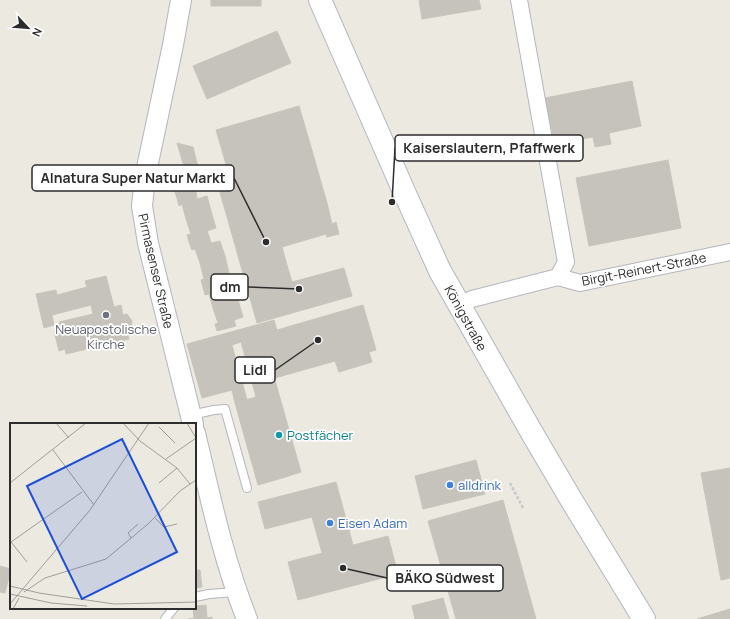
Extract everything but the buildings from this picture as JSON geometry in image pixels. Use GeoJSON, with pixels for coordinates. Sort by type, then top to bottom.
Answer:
{"type":"FeatureCollection","features":[{"type":"Feature","properties":{"kind":"main road","name":"Königstraße"},"geometry":{"type":"LineString","coordinates":[[320,0],[440,271],[540,447],[644,619]]}},
{"type":"Feature","properties":{"kind":"street","name":"Pirmasenser Straße"},"geometry":{"type":"LineString","coordinates":[[181,0],[173,46],[145,177],[142,206],[148,243],[193,423]]}},
{"type":"Feature","properties":{"kind":"street","name":"Birgit-Reinert-Straße"},"geometry":{"type":"LineString","coordinates":[[519,0],[566,262],[558,278]]}},
{"type":"Feature","properties":{"kind":"street","name":"Birgit-Reinert-Straße"},"geometry":{"type":"LineString","coordinates":[[459,305],[472,298],[558,278],[580,283],[730,252]]}},
{"type":"Feature","properties":{"kind":"street","name":"Pirmasenser Straße"},"geometry":{"type":"LineString","coordinates":[[196,437],[220,540],[247,619]]}},
{"type":"Feature","properties":{"kind":"lane"},"geometry":{"type":"LineString","coordinates":[[194,423],[214,410],[225,409],[247,488]]}},
{"type":"Feature","properties":{"kind":"lane"},"geometry":{"type":"LineString","coordinates":[[196,597],[209,594],[237,592]]}},
{"type":"Feature","properties":{"kind":"lane"},"geometry":{"type":"LineString","coordinates":[[165,619],[173,609]]}},
{"type":"Feature","properties":{"kind":"path"},"geometry":{"type":"LineString","coordinates":[[510,483],[523,508]]}},
{"type":"Feature","properties":{"kind":"place","name":"Kaiserslautern, Pfaffwerk"},"geometry":{"type":"Point","coordinates":[392,202]}},
{"type":"Feature","properties":{"kind":"place","name":"Alnatura Super Natur Markt"},"geometry":{"type":"Point","coordinates":[266,242]}},
{"type":"Feature","properties":{"kind":"place","name":"dm"},"geometry":{"type":"Point","coordinates":[299,289]}},
{"type":"Feature","properties":{"kind":"place","name":"Neuapostolische Kirche"},"geometry":{"type":"Point","coordinates":[106,315]}},
{"type":"Feature","properties":{"kind":"place","name":"Lidl"},"geometry":{"type":"Point","coordinates":[318,340]}},
{"type":"Feature","properties":{"kind":"place","name":"Postfächer"},"geometry":{"type":"Point","coordinates":[279,435]}},
{"type":"Feature","properties":{"kind":"place","name":"alldrink"},"geometry":{"type":"Point","coordinates":[450,485]}},
{"type":"Feature","properties":{"kind":"place","name":"Eisen Adam"},"geometry":{"type":"Point","coordinates":[330,523]}},
{"type":"Feature","properties":{"kind":"place","name":"BÄKO Südwest"},"geometry":{"type":"Point","coordinates":[343,568]}}]}
